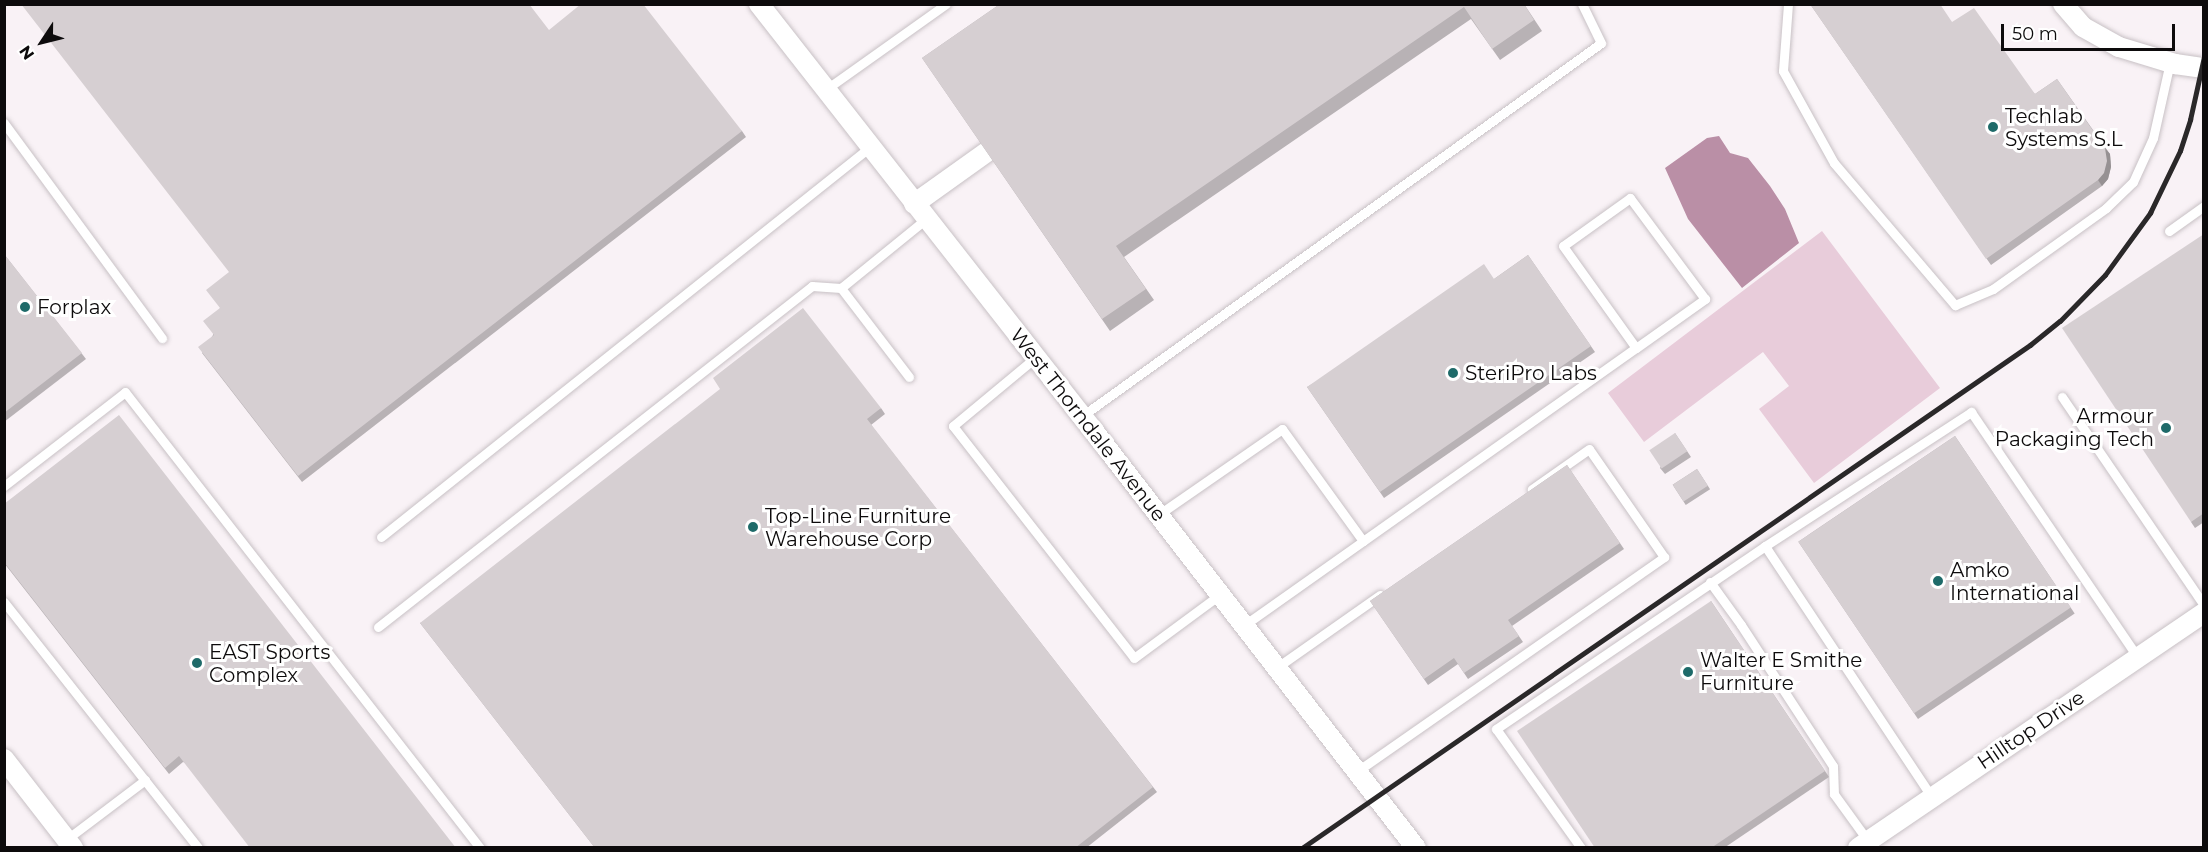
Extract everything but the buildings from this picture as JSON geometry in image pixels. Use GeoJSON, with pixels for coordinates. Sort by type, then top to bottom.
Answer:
{"type":"FeatureCollection","features":[{"type":"Feature","properties":{"kind":"street","name":"West Thorndale Avenue"},"geometry":{"type":"LineString","coordinates":[[759,4],[1082,416],[1416,848]]}},
{"type":"Feature","properties":{"kind":"street"},"geometry":{"type":"LineString","coordinates":[[2063,4],[2083,27],[2119,47],[2170,62],[2204,68]]}},
{"type":"Feature","properties":{"kind":"street"},"geometry":{"type":"LineString","coordinates":[[914,204],[1022,127]]}},
{"type":"Feature","properties":{"kind":"street","name":"Hilltop Drive"},"geometry":{"type":"LineString","coordinates":[[1863,844],[2204,613]]}},
{"type":"Feature","properties":{"kind":"street"},"geometry":{"type":"LineString","coordinates":[[4,759],[70,843]]}},
{"type":"Feature","properties":{"kind":"lane"},"geometry":{"type":"LineString","coordinates":[[825,90],[946,4]]}},
{"type":"Feature","properties":{"kind":"lane"},"geometry":{"type":"LineString","coordinates":[[1082,416],[1601,43],[1582,4]]}},
{"type":"Feature","properties":{"kind":"lane"},"geometry":{"type":"LineString","coordinates":[[1788,4],[1783,71],[1834,163],[1955,305],[1993,289],[2106,208],[2133,182],[2153,138],[2170,62]]}},
{"type":"Feature","properties":{"kind":"lane"},"geometry":{"type":"LineString","coordinates":[[4,123],[162,338]]}},
{"type":"Feature","properties":{"kind":"lane"},"geometry":{"type":"LineString","coordinates":[[381,537],[870,147]]}},
{"type":"Feature","properties":{"kind":"lane"},"geometry":{"type":"LineString","coordinates":[[1243,626],[1636,348],[1705,298],[1630,198],[1563,246],[1636,348]]}},
{"type":"Feature","properties":{"kind":"lane"},"geometry":{"type":"LineString","coordinates":[[2169,231],[2204,206]]}},
{"type":"Feature","properties":{"kind":"lane"},"geometry":{"type":"LineString","coordinates":[[378,627],[812,286],[841,288],[926,219]]}},
{"type":"Feature","properties":{"kind":"lane"},"geometry":{"type":"LineString","coordinates":[[841,288],[909,377]]}},
{"type":"Feature","properties":{"kind":"lane"},"geometry":{"type":"LineString","coordinates":[[1036,357],[954,426],[1134,658],[1219,595]]}},
{"type":"Feature","properties":{"kind":"lane"},"geometry":{"type":"LineString","coordinates":[[4,486],[125,392],[480,848]]}},
{"type":"Feature","properties":{"kind":"lane"},"geometry":{"type":"LineString","coordinates":[[2062,397],[2204,605]]}},
{"type":"Feature","properties":{"kind":"lane"},"geometry":{"type":"LineString","coordinates":[[1581,848],[1496,729],[1710,582],[1971,412],[2138,658]]}},
{"type":"Feature","properties":{"kind":"lane"},"geometry":{"type":"LineString","coordinates":[[1158,515],[1282,429],[1363,541]]}},
{"type":"Feature","properties":{"kind":"lane"},"geometry":{"type":"LineString","coordinates":[[1356,772],[1664,557],[1589,449],[1519,498]]}},
{"type":"Feature","properties":{"kind":"lane"},"geometry":{"type":"LineString","coordinates":[[1765,546],[1932,797]]}},
{"type":"Feature","properties":{"kind":"lane"},"geometry":{"type":"LineString","coordinates":[[1710,582],[1833,766],[1834,794],[1863,844]]}},
{"type":"Feature","properties":{"kind":"lane"},"geometry":{"type":"LineString","coordinates":[[1276,668],[1385,592]]}},
{"type":"Feature","properties":{"kind":"lane"},"geometry":{"type":"LineString","coordinates":[[4,602],[8,615],[145,780],[198,848]]}},
{"type":"Feature","properties":{"kind":"lane"},"geometry":{"type":"LineString","coordinates":[[70,843],[145,780]]}},
{"type":"Feature","properties":{"kind":"shaded area"},"geometry":{"type":"Polygon","coordinates":[[[1719,136],[1730,153],[1748,158],[1770,186],[1785,209],[1799,243],[1742,288],[1688,219],[1665,168],[1707,138],[1719,136]]]}},
{"type":"Feature","properties":{"kind":"shaded area"},"geometry":{"type":"Polygon","coordinates":[[[1822,231],[1940,388],[1814,483],[1759,409],[1789,386],[1763,352],[1644,442],[1608,393],[1822,231]]]}},
{"type":"Feature","properties":{"kind":"railway"},"geometry":{"type":"LineString","coordinates":[[1302,848],[2030,345],[2060,321],[2105,275],[2150,213],[2180,151],[2190,120],[2204,57]]}},
{"type":"Feature","properties":{"kind":"place","name":"Techlab Systems S.L"},"geometry":{"type":"Point","coordinates":[1993,127]}},
{"type":"Feature","properties":{"kind":"place","name":"Forplax"},"geometry":{"type":"Point","coordinates":[25,307]}},
{"type":"Feature","properties":{"kind":"place","name":"SteriPro Labs"},"geometry":{"type":"Point","coordinates":[1453,373]}},
{"type":"Feature","properties":{"kind":"place","name":"Armour Packaging Tech"},"geometry":{"type":"Point","coordinates":[2166,428]}},
{"type":"Feature","properties":{"kind":"place","name":"Top-Line Furniture Warehouse Corp"},"geometry":{"type":"Point","coordinates":[753,527]}},
{"type":"Feature","properties":{"kind":"place","name":"Amko International"},"geometry":{"type":"Point","coordinates":[1938,581]}},
{"type":"Feature","properties":{"kind":"place","name":"EAST Sports Complex"},"geometry":{"type":"Point","coordinates":[197,663]}},
{"type":"Feature","properties":{"kind":"place","name":"Walter E Smithe Furniture"},"geometry":{"type":"Point","coordinates":[1688,672]}}]}
